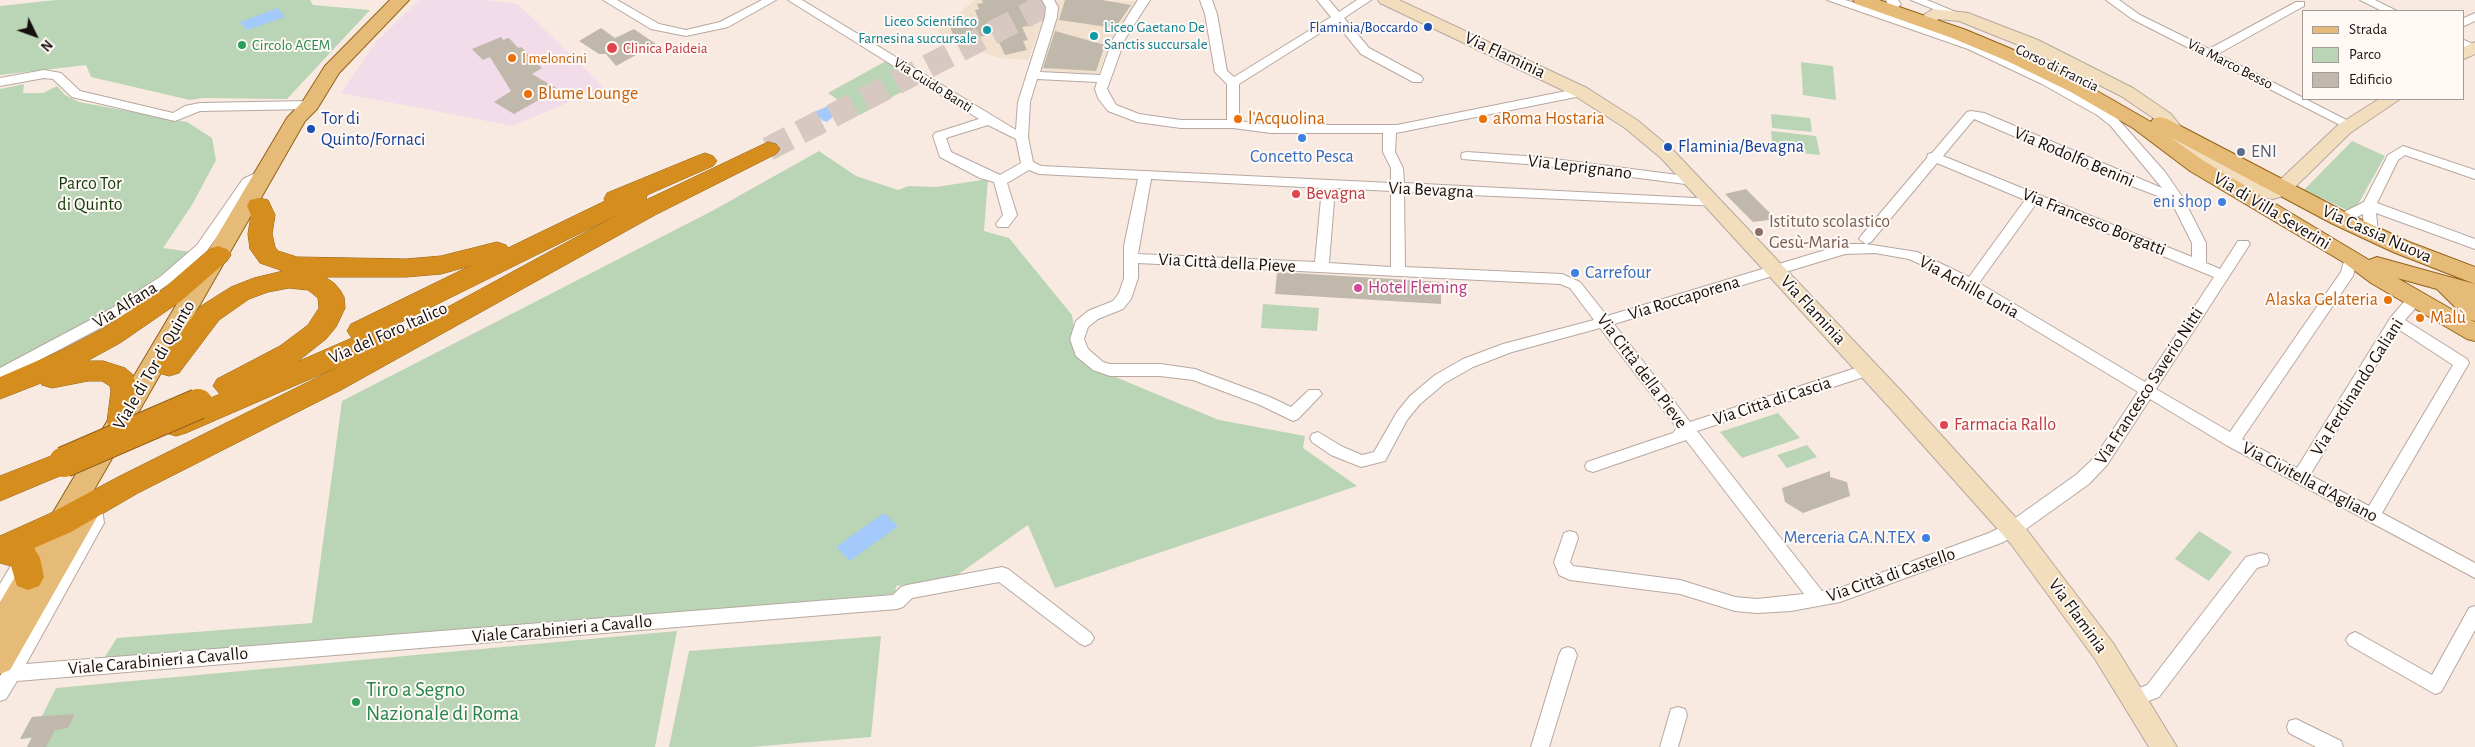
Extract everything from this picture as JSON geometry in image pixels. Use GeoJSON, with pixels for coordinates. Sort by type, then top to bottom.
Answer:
{"type":"FeatureCollection","features":[{"type":"Feature","properties":{"kind":"highway","name":"Via del Foro Italico"},"geometry":{"type":"LineString","coordinates":[[0,489],[174,426],[331,362],[646,210],[763,142],[705,161],[393,332]]}},
{"type":"Feature","properties":{"kind":"highway"},"geometry":{"type":"LineString","coordinates":[[255,202],[263,217],[260,230],[261,246],[267,255],[281,262],[318,268],[406,268],[441,265],[506,248],[705,161]]}},
{"type":"Feature","properties":{"kind":"highway"},"geometry":{"type":"LineString","coordinates":[[0,389],[70,358],[111,336],[172,295],[218,255]]}},
{"type":"Feature","properties":{"kind":"highway"},"geometry":{"type":"LineString","coordinates":[[169,366],[210,313],[240,293],[263,284],[290,279],[314,282],[325,289],[331,297],[332,308],[323,326],[310,339],[290,353],[232,383],[202,402]]}},
{"type":"Feature","properties":{"kind":"highway"},"geometry":{"type":"LineString","coordinates":[[14,558],[60,523],[331,362],[393,332]]}},
{"type":"Feature","properties":{"kind":"highway","name":"Via del Foro Italico"},"geometry":{"type":"LineString","coordinates":[[0,502],[59,468],[202,402],[331,362]]}},
{"type":"Feature","properties":{"kind":"highway"},"geometry":{"type":"LineString","coordinates":[[0,399],[60,375],[80,371],[103,371],[115,375],[124,386],[121,422]]}},
{"type":"Feature","properties":{"kind":"highway"},"geometry":{"type":"LineString","coordinates":[[0,478],[59,468]]}},
{"type":"Feature","properties":{"kind":"main road","name":"Viale di Tor di Quinto"},"geometry":{"type":"LineString","coordinates":[[6,667],[91,506],[169,366],[255,202],[264,173],[297,118],[310,105],[332,70],[400,0]]}},
{"type":"Feature","properties":{"kind":"main road","name":"Corso di Francia"},"geometry":{"type":"LineString","coordinates":[[1862,0],[1927,12],[1999,40],[2062,69],[2281,188]]}},
{"type":"Feature","properties":{"kind":"main road","name":"Corso di Francia"},"geometry":{"type":"LineString","coordinates":[[1927,12],[2046,72],[2140,124]]}},
{"type":"Feature","properties":{"kind":"main road","name":"Viale di Tor di Quinto"},"geometry":{"type":"LineString","coordinates":[[60,523],[218,255],[309,118],[310,105]]}},
{"type":"Feature","properties":{"kind":"main road","name":"Via di Villa Severini"},"geometry":{"type":"LineString","coordinates":[[2140,124],[2193,164],[2351,257]]}},
{"type":"Feature","properties":{"kind":"main road","name":"Via Cassia Nuova"},"geometry":{"type":"LineString","coordinates":[[2281,188],[2401,247],[2472,296]]}},
{"type":"Feature","properties":{"kind":"main road"},"geometry":{"type":"LineString","coordinates":[[2401,247],[2446,285]]}},
{"type":"Feature","properties":{"kind":"main road","name":"Via Cassia Nuova"},"geometry":{"type":"LineString","coordinates":[[2351,257],[2446,285],[2472,296]]}},
{"type":"Feature","properties":{"kind":"main road"},"geometry":{"type":"LineString","coordinates":[[2351,257],[2379,278],[2415,299],[2472,296],[2475,333]]}},
{"type":"Feature","properties":{"kind":"main road"},"geometry":{"type":"LineString","coordinates":[[0,626],[14,558]]}},
{"type":"Feature","properties":{"kind":"street"},"geometry":{"type":"LineString","coordinates":[[609,0],[653,26],[686,33],[724,25],[770,0]]}},
{"type":"Feature","properties":{"kind":"street","name":"Via Guido Banti"},"geometry":{"type":"LineString","coordinates":[[794,0],[990,120],[1022,137]]}},
{"type":"Feature","properties":{"kind":"street"},"geometry":{"type":"LineString","coordinates":[[990,120],[939,136],[945,154],[985,175],[1001,180],[1028,165],[1024,155],[1022,137],[1025,96],[1051,17],[1052,7],[1048,0]]}},
{"type":"Feature","properties":{"kind":"street"},"geometry":{"type":"LineString","coordinates":[[1144,0],[1119,39],[1103,79],[1101,89],[1107,103],[1112,108],[1131,116],[1181,124],[1233,124],[1271,129],[1390,128],[1483,113],[1581,92]]}},
{"type":"Feature","properties":{"kind":"street"},"geometry":{"type":"LineString","coordinates":[[1206,0],[1211,14],[1221,72],[1233,83],[1233,124]]}},
{"type":"Feature","properties":{"kind":"street"},"geometry":{"type":"LineString","coordinates":[[1323,0],[1365,51],[1374,58],[1417,79]]}},
{"type":"Feature","properties":{"kind":"street"},"geometry":{"type":"LineString","coordinates":[[1233,83],[1365,0]]}},
{"type":"Feature","properties":{"kind":"street","name":"Via Flaminia"},"geometry":{"type":"LineString","coordinates":[[1386,0],[1581,92],[1619,116],[1653,142],[1693,181],[1776,270],[2013,529],[2070,604],[2136,698],[2164,747]]}},
{"type":"Feature","properties":{"kind":"street","name":"Corso di Francia"},"geometry":{"type":"LineString","coordinates":[[1833,0],[1889,4]]}},
{"type":"Feature","properties":{"kind":"street","name":"Via Marco Besso"},"geometry":{"type":"LineString","coordinates":[[2112,0],[2131,14],[2350,125]]}},
{"type":"Feature","properties":{"kind":"street"},"geometry":{"type":"LineString","coordinates":[[2366,0],[2390,10]]}},
{"type":"Feature","properties":{"kind":"street"},"geometry":{"type":"LineString","coordinates":[[2209,54],[2300,1]]}},
{"type":"Feature","properties":{"kind":"street","name":"Corso di Francia"},"geometry":{"type":"LineString","coordinates":[[1927,12],[1957,15],[2021,39],[2114,84],[2158,112],[2177,133]]}},
{"type":"Feature","properties":{"kind":"street","name":"Corso di Francia"},"geometry":{"type":"LineString","coordinates":[[1927,12],[1997,58],[2062,89],[2096,108],[2114,122]]}},
{"type":"Feature","properties":{"kind":"street"},"geometry":{"type":"LineString","coordinates":[[0,82],[44,74],[56,76],[76,94],[175,117],[189,109],[200,107],[310,105]]}},
{"type":"Feature","properties":{"kind":"street"},"geometry":{"type":"LineString","coordinates":[[1032,75],[1103,79]]}},
{"type":"Feature","properties":{"kind":"street"},"geometry":{"type":"LineString","coordinates":[[2281,188],[2350,125],[2389,100]]}},
{"type":"Feature","properties":{"kind":"street","name":"Via Rodolfo Benini"},"geometry":{"type":"LineString","coordinates":[[1935,155],[1968,116],[1973,115],[2176,198]]}},
{"type":"Feature","properties":{"kind":"street"},"geometry":{"type":"LineString","coordinates":[[2114,122],[2160,174],[2176,198],[2199,243],[2199,265]]}},
{"type":"Feature","properties":{"kind":"street","name":"Via di Villa Severini"},"geometry":{"type":"LineString","coordinates":[[2114,122],[2149,138],[2193,164]]}},
{"type":"Feature","properties":{"kind":"street","name":"Via di Villa Severini"},"geometry":{"type":"LineString","coordinates":[[2140,124],[2177,143],[2258,191],[2270,194],[2281,188]]}},
{"type":"Feature","properties":{"kind":"street"},"geometry":{"type":"LineString","coordinates":[[1390,128],[1389,152],[1396,168],[1398,272]]}},
{"type":"Feature","properties":{"kind":"street"},"geometry":{"type":"LineString","coordinates":[[2372,233],[2369,205],[2393,158],[2403,150],[2475,175]]}},
{"type":"Feature","properties":{"kind":"street"},"geometry":{"type":"LineString","coordinates":[[1866,239],[1935,155]]}},
{"type":"Feature","properties":{"kind":"street","name":"Via Francesco Borgatti"},"geometry":{"type":"LineString","coordinates":[[1935,155],[2222,275]]}},
{"type":"Feature","properties":{"kind":"street","name":"Via Leprignano"},"geometry":{"type":"LineString","coordinates":[[1466,156],[1547,162],[1693,181]]}},
{"type":"Feature","properties":{"kind":"street","name":"Via Bevagna"},"geometry":{"type":"LineString","coordinates":[[1028,165],[1039,170],[1714,204]]}},
{"type":"Feature","properties":{"kind":"street","name":"Via Alfana"},"geometry":{"type":"LineString","coordinates":[[0,375],[96,324],[151,290],[202,248],[228,208],[249,181],[264,173]]}},
{"type":"Feature","properties":{"kind":"street"},"geometry":{"type":"LineString","coordinates":[[1145,176],[1131,246],[1131,278],[1125,298],[1118,305],[1088,318],[1078,329],[1078,344],[1084,356],[1098,366],[1110,370],[1160,370],[1196,375],[1265,401],[1293,415],[1314,394]]}},
{"type":"Feature","properties":{"kind":"street"},"geometry":{"type":"LineString","coordinates":[[1001,180],[1010,215],[1003,224]]}},
{"type":"Feature","properties":{"kind":"street"},"geometry":{"type":"LineString","coordinates":[[1322,268],[1328,185]]}},
{"type":"Feature","properties":{"kind":"street"},"geometry":{"type":"LineString","coordinates":[[1971,284],[2034,197]]}},
{"type":"Feature","properties":{"kind":"street"},"geometry":{"type":"LineString","coordinates":[[228,208],[255,202]]}},
{"type":"Feature","properties":{"kind":"street"},"geometry":{"type":"LineString","coordinates":[[2341,219],[2369,205],[2475,244]]}},
{"type":"Feature","properties":{"kind":"street","name":"Via Francesco Saverio Nitti"},"geometry":{"type":"LineString","coordinates":[[2013,529],[2045,507],[2096,467],[2243,244]]}},
{"type":"Feature","properties":{"kind":"street","name":"Via Achille Loria"},"geometry":{"type":"LineString","coordinates":[[1776,270],[1845,249],[1875,248],[1921,259],[1971,284],[2146,391]]}},
{"type":"Feature","properties":{"kind":"street"},"geometry":{"type":"LineString","coordinates":[[2232,440],[2348,273],[2351,257]]}},
{"type":"Feature","properties":{"kind":"street","name":"Via Città della Pieve"},"geometry":{"type":"LineString","coordinates":[[1132,258],[1565,280],[1582,291],[1819,600]]}},
{"type":"Feature","properties":{"kind":"street","name":"Via Roccaporena"},"geometry":{"type":"LineString","coordinates":[[1318,438],[1337,451],[1361,461],[1379,456],[1408,407],[1432,384],[1448,373],[1493,353],[1776,270]]}},
{"type":"Feature","properties":{"kind":"street"},"geometry":{"type":"LineString","coordinates":[[2472,296],[2475,338]]}},
{"type":"Feature","properties":{"kind":"street","name":"Via Ferdinando Galiani"},"geometry":{"type":"LineString","coordinates":[[2301,476],[2396,320],[2415,299]]}},
{"type":"Feature","properties":{"kind":"street"},"geometry":{"type":"LineString","coordinates":[[2373,514],[2462,363],[2396,320]]}},
{"type":"Feature","properties":{"kind":"street","name":"Via Città di Cascia"},"geometry":{"type":"LineString","coordinates":[[1593,466],[1679,437],[1686,429],[1868,370]]}},
{"type":"Feature","properties":{"kind":"street","name":"Via Civitella d'Agliano"},"geometry":{"type":"LineString","coordinates":[[2146,391],[2232,440],[2373,514],[2475,571]]}},
{"type":"Feature","properties":{"kind":"street","name":"Via Città di Castello"},"geometry":{"type":"LineString","coordinates":[[1570,538],[1562,562],[1564,570],[1570,574],[1680,587],[1748,606],[1772,606],[1819,600],[1870,586],[1965,550],[2013,529]]}},
{"type":"Feature","properties":{"kind":"street"},"geometry":{"type":"LineString","coordinates":[[0,601],[14,558]]}},
{"type":"Feature","properties":{"kind":"street"},"geometry":{"type":"LineString","coordinates":[[2136,698],[2153,691],[2252,562],[2261,560]]}},
{"type":"Feature","properties":{"kind":"street","name":"Viale Carabinieri a Cavallo"},"geometry":{"type":"LineString","coordinates":[[6,667],[897,602],[907,592],[1002,574],[1085,638]]}},
{"type":"Feature","properties":{"kind":"street"},"geometry":{"type":"LineString","coordinates":[[2355,640],[2435,686],[2475,612]]}},
{"type":"Feature","properties":{"kind":"street"},"geometry":{"type":"LineString","coordinates":[[1540,747],[1568,655]]}},
{"type":"Feature","properties":{"kind":"street","name":"Viale di Tor di Quinto"},"geometry":{"type":"LineString","coordinates":[[0,693],[6,667]]}},
{"type":"Feature","properties":{"kind":"street"},"geometry":{"type":"LineString","coordinates":[[1670,747],[1678,715]]}},
{"type":"Feature","properties":{"kind":"street"},"geometry":{"type":"LineString","coordinates":[[2296,727],[2334,747]]}},
{"type":"Feature","properties":{"kind":"shaded area"},"geometry":{"type":"Polygon","coordinates":[[[419,0],[486,0],[518,4],[604,87],[513,126],[341,93],[375,43],[419,0]]]}},
{"type":"Feature","properties":{"kind":"shaded area"},"geometry":{"type":"Polygon","coordinates":[[[975,0],[1042,0],[1048,7],[1028,60],[1000,58],[974,50],[956,44],[937,31],[975,0]]]}},
{"type":"Feature","properties":{"kind":"shaded area"},"geometry":{"type":"Polygon","coordinates":[[[1058,0],[1137,1],[1112,38],[1098,74],[1037,70],[1058,0]]]}},
{"type":"Feature","properties":{"kind":"green space"},"geometry":{"type":"Polygon","coordinates":[[[56,0],[310,0],[313,5],[370,10],[287,99],[203,98],[190,100],[91,77],[86,65],[0,75],[0,6],[56,0]]]}},
{"type":"Feature","properties":{"kind":"green space"},"geometry":{"type":"Polygon","coordinates":[[[886,61],[919,82],[860,115],[828,93],[886,61]]]}},
{"type":"Feature","properties":{"kind":"green space"},"geometry":{"type":"Polygon","coordinates":[[[1801,62],[1833,66],[1836,100],[1803,95],[1801,62]]]}},
{"type":"Feature","properties":{"kind":"green space","name":"Parco Tor di Quinto"},"geometry":{"type":"Polygon","coordinates":[[[24,84],[23,93],[43,93],[57,86],[65,95],[79,102],[187,122],[212,138],[216,160],[192,205],[163,248],[192,252],[122,304],[0,369],[0,89],[24,84]]]}},
{"type":"Feature","properties":{"kind":"green space"},"geometry":{"type":"Polygon","coordinates":[[[1771,114],[1810,118],[1812,132],[1772,128],[1771,114]]]}},
{"type":"Feature","properties":{"kind":"green space"},"geometry":{"type":"Polygon","coordinates":[[[1771,131],[1816,136],[1820,155],[1773,150],[1771,131]]]}},
{"type":"Feature","properties":{"kind":"green space"},"geometry":{"type":"Polygon","coordinates":[[[2352,141],[2385,156],[2357,206],[2349,211],[2304,190],[2352,141]]]}},
{"type":"Feature","properties":{"kind":"green space"},"geometry":{"type":"Polygon","coordinates":[[[819,151],[856,176],[898,190],[909,186],[936,187],[988,179],[984,231],[1009,238],[1072,315],[1079,360],[1219,420],[1305,436],[1303,448],[1357,486],[1055,588],[1028,525],[953,578],[896,586],[895,594],[103,660],[117,638],[312,623],[342,401],[712,211],[819,151]]]}},
{"type":"Feature","properties":{"kind":"green space"},"geometry":{"type":"Polygon","coordinates":[[[1263,304],[1319,308],[1317,331],[1261,328],[1263,304]]]}},
{"type":"Feature","properties":{"kind":"green space"},"geometry":{"type":"Polygon","coordinates":[[[1778,413],[1800,438],[1742,458],[1720,432],[1778,413]]]}},
{"type":"Feature","properties":{"kind":"green space"},"geometry":{"type":"Polygon","coordinates":[[[1807,445],[1817,457],[1787,468],[1777,455],[1807,445]]]}},
{"type":"Feature","properties":{"kind":"green space"},"geometry":{"type":"Polygon","coordinates":[[[2199,531],[2232,552],[2209,581],[2175,559],[2199,531]]]}},
{"type":"Feature","properties":{"kind":"green space","name":"Tiro a Segno Nazionale di Roma"},"geometry":{"type":"Polygon","coordinates":[[[677,631],[655,747],[27,747],[32,738],[20,739],[32,717],[42,716],[56,688],[677,631]]]}},
{"type":"Feature","properties":{"kind":"green space"},"geometry":{"type":"Polygon","coordinates":[[[881,636],[871,737],[751,747],[669,747],[689,651],[881,636]]]}},
{"type":"Feature","properties":{"kind":"water"},"geometry":{"type":"Polygon","coordinates":[[[278,8],[285,17],[247,30],[240,22],[278,8]]]}},
{"type":"Feature","properties":{"kind":"water"},"geometry":{"type":"Polygon","coordinates":[[[833,104],[842,109],[827,122],[821,120],[822,118],[810,124],[803,120],[814,112],[833,104]]]}},
{"type":"Feature","properties":{"kind":"water"},"geometry":{"type":"Polygon","coordinates":[[[884,513],[898,526],[850,561],[836,547],[884,513]]]}},
{"type":"Feature","properties":{"kind":"building","name":"Liceo Scientifico Farnesina succursale"},"geometry":{"type":"Polygon","coordinates":[[[982,0],[1028,0],[1037,17],[1031,19],[1034,25],[1022,27],[1028,40],[1023,41],[1027,50],[1005,55],[995,34],[956,41],[950,27],[979,21],[975,10],[979,9],[977,4],[983,3],[982,0]]]}},
{"type":"Feature","properties":{"kind":"building"},"geometry":{"type":"Polygon","coordinates":[[[1065,0],[1102,0],[1131,5],[1115,28],[1059,20],[1065,0]]]}},
{"type":"Feature","properties":{"kind":"building","name":"Clinica Paideia"},"geometry":{"type":"Polygon","coordinates":[[[601,28],[615,38],[634,29],[656,44],[616,66],[606,54],[599,54],[579,41],[601,28]]]}},
{"type":"Feature","properties":{"kind":"building"},"geometry":{"type":"Polygon","coordinates":[[[1055,31],[1105,45],[1096,71],[1043,68],[1055,31]]]}},
{"type":"Feature","properties":{"kind":"building"},"geometry":{"type":"Polygon","coordinates":[[[501,37],[503,40],[509,38],[518,48],[521,47],[542,68],[532,74],[558,89],[514,114],[494,102],[511,91],[490,57],[483,60],[472,49],[501,37]]]}},
{"type":"Feature","properties":{"kind":"building"},"geometry":{"type":"Polygon","coordinates":[[[1746,189],[1771,214],[1769,220],[1753,222],[1725,194],[1746,189]]]}},
{"type":"Feature","properties":{"kind":"building","name":"Hotel Fleming"},"geometry":{"type":"Polygon","coordinates":[[[1277,272],[1441,282],[1441,304],[1275,294],[1277,272]]]}},
{"type":"Feature","properties":{"kind":"building"},"geometry":{"type":"Polygon","coordinates":[[[1830,471],[1830,477],[1847,482],[1850,496],[1803,513],[1785,502],[1782,488],[1830,471]]]}},
{"type":"Feature","properties":{"kind":"building"},"geometry":{"type":"Polygon","coordinates":[[[75,714],[68,728],[55,730],[46,747],[27,747],[32,737],[20,739],[32,717],[75,714]]]}},
{"type":"Feature","properties":{"kind":"tunnel"},"geometry":{"type":"LineString","coordinates":[[768,149],[1056,0]]}},
{"type":"Feature","properties":{"kind":"place","name":"Flaminia/Boccardo"},"geometry":{"type":"Point","coordinates":[1428,27]}},
{"type":"Feature","properties":{"kind":"place","name":"Liceo Scientifico Farnesina succursale"},"geometry":{"type":"Point","coordinates":[987,30]}},
{"type":"Feature","properties":{"kind":"place","name":"Liceo Gaetano De Sanctis succursale"},"geometry":{"type":"Point","coordinates":[1094,36]}},
{"type":"Feature","properties":{"kind":"place","name":"Circolo ACEM"},"geometry":{"type":"Point","coordinates":[242,45]}},
{"type":"Feature","properties":{"kind":"place","name":"Clinica Paideia"},"geometry":{"type":"Point","coordinates":[612,48]}},
{"type":"Feature","properties":{"kind":"place","name":"I meloncini"},"geometry":{"type":"Point","coordinates":[512,58]}},
{"type":"Feature","properties":{"kind":"place","name":"Blume Lounge"},"geometry":{"type":"Point","coordinates":[528,94]}},
{"type":"Feature","properties":{"kind":"place","name":"l'Acquolina"},"geometry":{"type":"Point","coordinates":[1238,119]}},
{"type":"Feature","properties":{"kind":"place","name":"aRoma Hostaria"},"geometry":{"type":"Point","coordinates":[1483,119]}},
{"type":"Feature","properties":{"kind":"place","name":"Tor di Quinto/Fornaci"},"geometry":{"type":"Point","coordinates":[311,129]}},
{"type":"Feature","properties":{"kind":"place","name":"Concetto Pesca"},"geometry":{"type":"Point","coordinates":[1302,138]}},
{"type":"Feature","properties":{"kind":"place","name":"Flaminia/Bevagna"},"geometry":{"type":"Point","coordinates":[1668,147]}},
{"type":"Feature","properties":{"kind":"place","name":"ENI"},"geometry":{"type":"Point","coordinates":[2241,152]}},
{"type":"Feature","properties":{"kind":"place","name":"Bevagna"},"geometry":{"type":"Point","coordinates":[1296,194]}},
{"type":"Feature","properties":{"kind":"place","name":"eni shop"},"geometry":{"type":"Point","coordinates":[2222,202]}},
{"type":"Feature","properties":{"kind":"place","name":"Istituto scolastico Gesù-Maria"},"geometry":{"type":"Point","coordinates":[1759,232]}},
{"type":"Feature","properties":{"kind":"place","name":"Carrefour"},"geometry":{"type":"Point","coordinates":[1575,273]}},
{"type":"Feature","properties":{"kind":"place","name":"Hotel Fleming"},"geometry":{"type":"Point","coordinates":[1358,288]}},
{"type":"Feature","properties":{"kind":"place","name":"Alaska Gelateria"},"geometry":{"type":"Point","coordinates":[2388,300]}},
{"type":"Feature","properties":{"kind":"place","name":"Malù"},"geometry":{"type":"Point","coordinates":[2420,318]}},
{"type":"Feature","properties":{"kind":"place","name":"Farmacia Rallo"},"geometry":{"type":"Point","coordinates":[1944,425]}},
{"type":"Feature","properties":{"kind":"place","name":"Merceria GA.N.TEX"},"geometry":{"type":"Point","coordinates":[1926,538]}},
{"type":"Feature","properties":{"kind":"place","name":"Tiro a Segno Nazionale di Roma"},"geometry":{"type":"Point","coordinates":[356,702]}}]}
